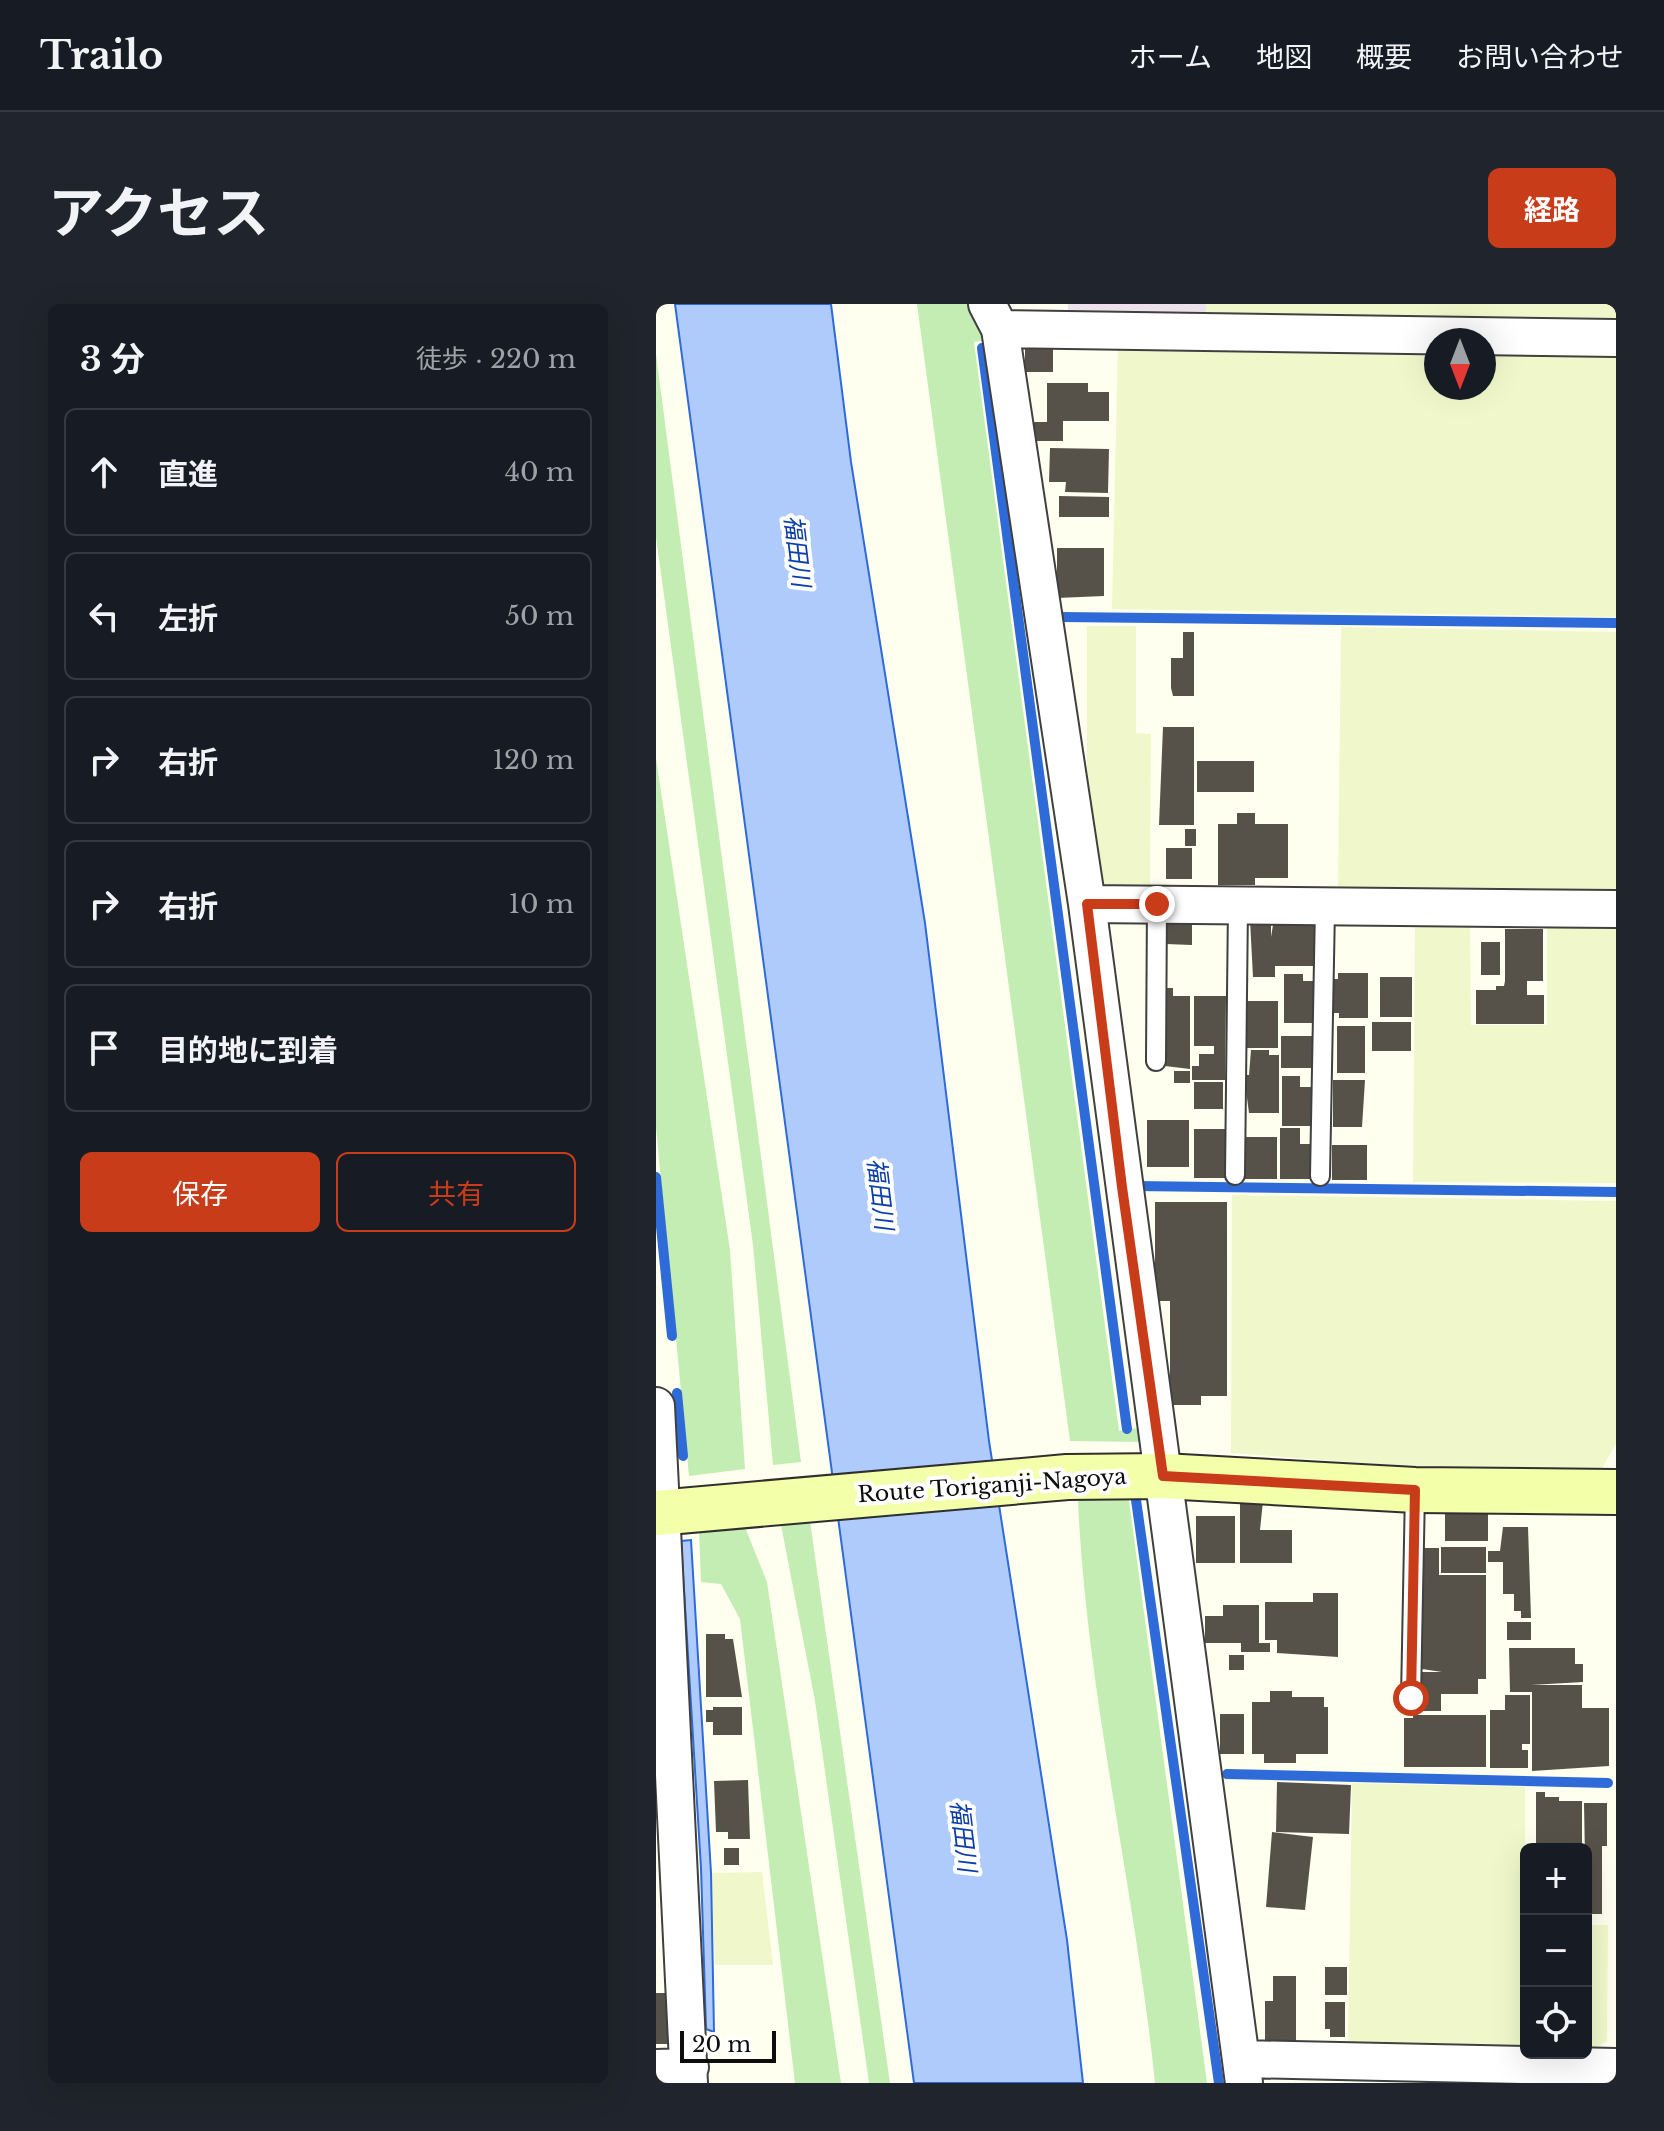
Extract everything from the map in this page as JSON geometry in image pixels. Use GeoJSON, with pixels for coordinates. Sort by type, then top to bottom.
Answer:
{"type":"FeatureCollection","features":[{"type":"Feature","properties":{"kind":"main road","name":"Route Toriganji-Nagoya"},"geometry":{"type":"LineString","coordinates":[[660,1512],[1046,1477],[1163,1476],[1415,1490],[1616,1492]]}},
{"type":"Feature","properties":{"kind":"street"},"geometry":{"type":"LineString","coordinates":[[1616,338],[993,317],[1087,904],[1122,1187],[1243,2071],[1616,2067]]}},
{"type":"Feature","properties":{"kind":"street"},"geometry":{"type":"LineString","coordinates":[[1087,904],[1616,909]]}},
{"type":"Feature","properties":{"kind":"street"},"geometry":{"type":"LineString","coordinates":[[656,1406],[679,2073]]}},
{"type":"Feature","properties":{"kind":"lane"},"geometry":{"type":"LineString","coordinates":[[1156,1061],[1157,904]]}},
{"type":"Feature","properties":{"kind":"lane"},"geometry":{"type":"LineString","coordinates":[[1235,1175],[1238,905]]}},
{"type":"Feature","properties":{"kind":"lane"},"geometry":{"type":"LineString","coordinates":[[1320,1176],[1325,907]]}},
{"type":"Feature","properties":{"kind":"lane"},"geometry":{"type":"LineString","coordinates":[[1411,1698],[1415,1490]]}},
{"type":"Feature","properties":{"kind":"shaded area"},"geometry":{"type":"Polygon","coordinates":[[[1068,304],[1206,304],[1206,321],[1067,319],[1068,304]]]}},
{"type":"Feature","properties":{"kind":"green space"},"geometry":{"type":"Polygon","coordinates":[[[917,304],[970,304],[988,340],[974,342],[1119,1431],[1139,1428],[1142,1442],[1070,1441],[917,304]]]}},
{"type":"Feature","properties":{"kind":"green space"},"geometry":{"type":"Polygon","coordinates":[[[1206,304],[1616,304],[1616,324],[1206,321],[1206,304]]]}},
{"type":"Feature","properties":{"kind":"green space"},"geometry":{"type":"Polygon","coordinates":[[[1118,343],[1424,345],[1424,400],[1496,400],[1496,345],[1616,346],[1616,617],[1112,609],[1118,343]]]}},
{"type":"Feature","properties":{"kind":"green space"},"geometry":{"type":"Polygon","coordinates":[[[656,354],[801,1462],[773,1465],[753,1245],[656,537],[656,354]]]}},
{"type":"Feature","properties":{"kind":"green space"},"geometry":{"type":"Polygon","coordinates":[[[1087,626],[1136,626],[1136,733],[1151,734],[1150,890],[1095,888],[1087,846],[1087,626]]]}},
{"type":"Feature","properties":{"kind":"green space"},"geometry":{"type":"Polygon","coordinates":[[[1341,627],[1616,632],[1616,892],[1338,891],[1341,627]]]}},
{"type":"Feature","properties":{"kind":"green space"},"geometry":{"type":"Polygon","coordinates":[[[656,758],[730,1250],[745,1469],[689,1476],[656,1127],[656,758]]]}},
{"type":"Feature","properties":{"kind":"green space"},"geometry":{"type":"Polygon","coordinates":[[[1415,922],[1470,922],[1471,1025],[1547,1025],[1547,923],[1616,923],[1616,1183],[1413,1182],[1415,922]]]}},
{"type":"Feature","properties":{"kind":"green space"},"geometry":{"type":"Polygon","coordinates":[[[1232,1195],[1616,1201],[1616,1444],[1601,1470],[1417,1467],[1231,1453],[1232,1195]]]}},
{"type":"Feature","properties":{"kind":"green space"},"geometry":{"type":"Polygon","coordinates":[[[1084,1492],[1128,1493],[1207,2083],[1155,2083],[1091,1648],[1078,1502],[1084,1492]]]}},
{"type":"Feature","properties":{"kind":"green space"},"geometry":{"type":"Polygon","coordinates":[[[810,1521],[890,2083],[869,2083],[815,1701],[781,1525],[810,1521]]]}},
{"type":"Feature","properties":{"kind":"green space"},"geometry":{"type":"Polygon","coordinates":[[[745,1527],[767,1582],[841,2083],[795,2083],[740,1619],[721,1584],[701,1582],[699,1531],[745,1527]]]}},
{"type":"Feature","properties":{"kind":"green space"},"geometry":{"type":"Polygon","coordinates":[[[1352,1783],[1525,1787],[1525,1843],[1520,1843],[1520,2050],[1348,2047],[1352,1783]]]}},
{"type":"Feature","properties":{"kind":"green space"},"geometry":{"type":"Polygon","coordinates":[[[762,1872],[773,1965],[715,1965],[711,1873],[762,1872]]]}},
{"type":"Feature","properties":{"kind":"green space"},"geometry":{"type":"Polygon","coordinates":[[[1592,1925],[1608,1925],[1607,2041],[1592,2050],[1592,1925]]]}},
{"type":"Feature","properties":{"kind":"water","name":"福田川"},"geometry":{"type":"Polygon","coordinates":[[[675,304],[831,304],[851,462],[925,923],[989,1441],[1067,1940],[1083,2083],[914,2083],[675,304]]]}},
{"type":"Feature","properties":{"kind":"water"},"geometry":{"type":"Polygon","coordinates":[[[691,1540],[711,1873],[714,2032],[706,2029],[701,1868],[681,1541],[691,1540]]]}},
{"type":"Feature","properties":{"kind":"building"},"geometry":{"type":"Polygon","coordinates":[[[1025,346],[1053,346],[1053,372],[1025,372],[1025,346]]]}},
{"type":"Feature","properties":{"kind":"building"},"geometry":{"type":"Polygon","coordinates":[[[1047,383],[1088,383],[1088,392],[1109,392],[1109,421],[1063,421],[1063,441],[1033,441],[1033,422],[1047,422],[1047,383]]]}},
{"type":"Feature","properties":{"kind":"building"},"geometry":{"type":"Polygon","coordinates":[[[1050,448],[1109,449],[1108,493],[1065,492],[1066,482],[1049,482],[1050,448]]]}},
{"type":"Feature","properties":{"kind":"building"},"geometry":{"type":"Polygon","coordinates":[[[1059,496],[1109,497],[1109,517],[1059,517],[1059,496]]]}},
{"type":"Feature","properties":{"kind":"building"},"geometry":{"type":"Polygon","coordinates":[[[1057,548],[1104,548],[1104,596],[1057,598],[1057,548]]]}},
{"type":"Feature","properties":{"kind":"building"},"geometry":{"type":"Polygon","coordinates":[[[1183,632],[1194,632],[1194,696],[1173,696],[1171,688],[1171,658],[1183,658],[1183,632]]]}},
{"type":"Feature","properties":{"kind":"building"},"geometry":{"type":"Polygon","coordinates":[[[1163,727],[1194,727],[1194,825],[1159,825],[1163,727]]]}},
{"type":"Feature","properties":{"kind":"building"},"geometry":{"type":"Polygon","coordinates":[[[1197,761],[1254,761],[1254,792],[1197,792],[1197,761]]]}},
{"type":"Feature","properties":{"kind":"building"},"geometry":{"type":"Polygon","coordinates":[[[1237,813],[1255,813],[1255,824],[1288,824],[1288,878],[1255,878],[1255,885],[1218,885],[1218,824],[1237,824],[1237,813]]]}},
{"type":"Feature","properties":{"kind":"building"},"geometry":{"type":"Polygon","coordinates":[[[1185,829],[1196,829],[1196,846],[1185,846],[1185,829]]]}},
{"type":"Feature","properties":{"kind":"building"},"geometry":{"type":"Polygon","coordinates":[[[1166,848],[1192,848],[1192,879],[1166,879],[1166,848]]]}},
{"type":"Feature","properties":{"kind":"building"},"geometry":{"type":"Polygon","coordinates":[[[1192,917],[1192,945],[1166,944],[1166,920],[1192,917]]]}},
{"type":"Feature","properties":{"kind":"building"},"geometry":{"type":"Polygon","coordinates":[[[1250,920],[1271,920],[1271,937],[1273,925],[1316,925],[1316,966],[1275,966],[1275,977],[1253,977],[1250,920]]]}},
{"type":"Feature","properties":{"kind":"building"},"geometry":{"type":"Polygon","coordinates":[[[1505,929],[1543,929],[1543,981],[1527,981],[1527,995],[1544,995],[1544,1024],[1476,1024],[1476,990],[1496,990],[1496,986],[1504,986],[1505,929]]]}},
{"type":"Feature","properties":{"kind":"building"},"geometry":{"type":"Polygon","coordinates":[[[1481,942],[1500,942],[1500,975],[1481,975],[1481,942]]]}},
{"type":"Feature","properties":{"kind":"building"},"geometry":{"type":"Polygon","coordinates":[[[1338,973],[1368,973],[1368,1018],[1339,1018],[1339,1013],[1334,1013],[1334,979],[1338,979],[1338,973]]]}},
{"type":"Feature","properties":{"kind":"building"},"geometry":{"type":"Polygon","coordinates":[[[1284,974],[1303,974],[1303,981],[1315,981],[1315,1023],[1284,1023],[1284,974]]]}},
{"type":"Feature","properties":{"kind":"building"},"geometry":{"type":"Polygon","coordinates":[[[1380,977],[1412,977],[1412,1017],[1380,1017],[1380,977]]]}},
{"type":"Feature","properties":{"kind":"building"},"geometry":{"type":"Polygon","coordinates":[[[1165,988],[1173,988],[1173,996],[1190,996],[1190,1069],[1165,1066],[1165,988]]]}},
{"type":"Feature","properties":{"kind":"building"},"geometry":{"type":"Polygon","coordinates":[[[1194,996],[1226,996],[1225,1080],[1192,1080],[1192,1066],[1199,1066],[1199,1054],[1214,1054],[1214,1046],[1194,1046],[1194,996]]]}},
{"type":"Feature","properties":{"kind":"building"},"geometry":{"type":"Polygon","coordinates":[[[1246,1001],[1278,1001],[1278,1048],[1246,1048],[1246,1001]]]}},
{"type":"Feature","properties":{"kind":"building"},"geometry":{"type":"Polygon","coordinates":[[[1372,1022],[1411,1022],[1411,1051],[1372,1051],[1372,1022]]]}},
{"type":"Feature","properties":{"kind":"building"},"geometry":{"type":"Polygon","coordinates":[[[1337,1026],[1365,1026],[1365,1073],[1337,1073],[1337,1026]]]}},
{"type":"Feature","properties":{"kind":"building"},"geometry":{"type":"Polygon","coordinates":[[[1281,1036],[1312,1036],[1312,1068],[1281,1068],[1281,1036]]]}},
{"type":"Feature","properties":{"kind":"building"},"geometry":{"type":"Polygon","coordinates":[[[1251,1050],[1269,1050],[1269,1055],[1279,1055],[1279,1113],[1249,1113],[1244,1075],[1249,1075],[1251,1050]]]}},
{"type":"Feature","properties":{"kind":"building"},"geometry":{"type":"Polygon","coordinates":[[[1174,1071],[1190,1071],[1190,1083],[1174,1083],[1174,1071]]]}},
{"type":"Feature","properties":{"kind":"building"},"geometry":{"type":"Polygon","coordinates":[[[1282,1076],[1300,1076],[1300,1087],[1312,1087],[1312,1126],[1282,1126],[1282,1076]]]}},
{"type":"Feature","properties":{"kind":"building"},"geometry":{"type":"Polygon","coordinates":[[[1333,1080],[1365,1080],[1362,1127],[1333,1127],[1333,1080]]]}},
{"type":"Feature","properties":{"kind":"building"},"geometry":{"type":"Polygon","coordinates":[[[1194,1082],[1223,1082],[1223,1109],[1194,1109],[1194,1082]]]}},
{"type":"Feature","properties":{"kind":"building"},"geometry":{"type":"Polygon","coordinates":[[[1147,1120],[1189,1120],[1189,1167],[1147,1167],[1147,1120]]]}},
{"type":"Feature","properties":{"kind":"building"},"geometry":{"type":"Polygon","coordinates":[[[1280,1128],[1300,1128],[1300,1144],[1312,1144],[1312,1179],[1280,1179],[1280,1128]]]}},
{"type":"Feature","properties":{"kind":"building"},"geometry":{"type":"Polygon","coordinates":[[[1194,1129],[1227,1129],[1227,1178],[1194,1178],[1194,1129]]]}},
{"type":"Feature","properties":{"kind":"building"},"geometry":{"type":"Polygon","coordinates":[[[1245,1137],[1277,1137],[1277,1179],[1245,1179],[1245,1137]]]}},
{"type":"Feature","properties":{"kind":"building"},"geometry":{"type":"Polygon","coordinates":[[[1332,1145],[1367,1145],[1367,1180],[1332,1180],[1332,1145]]]}},
{"type":"Feature","properties":{"kind":"building"},"geometry":{"type":"Polygon","coordinates":[[[1155,1202],[1227,1202],[1227,1396],[1201,1396],[1201,1405],[1170,1405],[1170,1301],[1155,1301],[1155,1202]]]}},
{"type":"Feature","properties":{"kind":"building"},"geometry":{"type":"Polygon","coordinates":[[[1240,1501],[1263,1501],[1260,1530],[1292,1530],[1292,1563],[1240,1563],[1240,1501]]]}},
{"type":"Feature","properties":{"kind":"building"},"geometry":{"type":"Polygon","coordinates":[[[1445,1507],[1488,1510],[1488,1541],[1445,1541],[1445,1507]]]}},
{"type":"Feature","properties":{"kind":"building"},"geometry":{"type":"Polygon","coordinates":[[[1196,1516],[1235,1516],[1235,1563],[1196,1563],[1196,1516]]]}},
{"type":"Feature","properties":{"kind":"building"},"geometry":{"type":"Polygon","coordinates":[[[1503,1527],[1528,1527],[1531,1618],[1521,1618],[1521,1611],[1514,1611],[1514,1594],[1503,1594],[1503,1562],[1488,1562],[1488,1551],[1500,1551],[1503,1527]]]}},
{"type":"Feature","properties":{"kind":"building"},"geometry":{"type":"Polygon","coordinates":[[[1441,1547],[1486,1547],[1486,1573],[1441,1573],[1441,1547]]]}},
{"type":"Feature","properties":{"kind":"building"},"geometry":{"type":"Polygon","coordinates":[[[1422,1548],[1439,1548],[1439,1575],[1486,1575],[1486,1679],[1478,1679],[1478,1694],[1441,1694],[1441,1711],[1416,1711],[1416,1672],[1442,1672],[1422,1669],[1422,1548]]]}},
{"type":"Feature","properties":{"kind":"building"},"geometry":{"type":"Polygon","coordinates":[[[1313,1593],[1338,1593],[1338,1657],[1277,1653],[1277,1640],[1265,1640],[1265,1602],[1313,1602],[1313,1593]]]}},
{"type":"Feature","properties":{"kind":"building"},"geometry":{"type":"Polygon","coordinates":[[[1223,1605],[1259,1605],[1259,1643],[1270,1643],[1270,1652],[1241,1652],[1241,1643],[1205,1643],[1205,1616],[1223,1616],[1223,1605]]]}},
{"type":"Feature","properties":{"kind":"building"},"geometry":{"type":"Polygon","coordinates":[[[1507,1622],[1531,1622],[1531,1640],[1507,1640],[1507,1622]]]}},
{"type":"Feature","properties":{"kind":"building"},"geometry":{"type":"Polygon","coordinates":[[[706,1634],[725,1634],[725,1639],[733,1639],[742,1697],[706,1697],[706,1634]]]}},
{"type":"Feature","properties":{"kind":"building"},"geometry":{"type":"Polygon","coordinates":[[[1509,1648],[1575,1648],[1575,1664],[1583,1664],[1583,1682],[1531,1685],[1582,1685],[1582,1708],[1609,1708],[1609,1766],[1532,1771],[1532,1692],[1510,1692],[1509,1648]]]}},
{"type":"Feature","properties":{"kind":"building"},"geometry":{"type":"Polygon","coordinates":[[[1229,1655],[1244,1655],[1244,1670],[1229,1670],[1229,1655]]]}},
{"type":"Feature","properties":{"kind":"building"},"geometry":{"type":"Polygon","coordinates":[[[1270,1691],[1292,1691],[1292,1697],[1324,1697],[1324,1707],[1328,1707],[1328,1754],[1296,1754],[1296,1763],[1264,1763],[1264,1754],[1252,1754],[1252,1702],[1270,1702],[1270,1691]]]}},
{"type":"Feature","properties":{"kind":"building"},"geometry":{"type":"Polygon","coordinates":[[[1505,1695],[1530,1695],[1530,1744],[1522,1744],[1522,1750],[1528,1750],[1528,1768],[1490,1768],[1490,1710],[1505,1710],[1505,1695]]]}},
{"type":"Feature","properties":{"kind":"building"},"geometry":{"type":"Polygon","coordinates":[[[713,1707],[742,1707],[742,1735],[713,1735],[713,1722],[706,1722],[706,1710],[713,1710],[713,1707]]]}},
{"type":"Feature","properties":{"kind":"building"},"geometry":{"type":"Polygon","coordinates":[[[1220,1714],[1244,1714],[1244,1754],[1220,1754],[1220,1714]]]}},
{"type":"Feature","properties":{"kind":"building"},"geometry":{"type":"Polygon","coordinates":[[[1413,1715],[1486,1715],[1486,1767],[1404,1767],[1404,1718],[1413,1718],[1413,1715]]]}},
{"type":"Feature","properties":{"kind":"building"},"geometry":{"type":"Polygon","coordinates":[[[748,1780],[750,1839],[728,1839],[728,1832],[716,1832],[714,1781],[748,1780]]]}},
{"type":"Feature","properties":{"kind":"building"},"geometry":{"type":"Polygon","coordinates":[[[1277,1782],[1351,1785],[1349,1834],[1276,1832],[1277,1782]]]}},
{"type":"Feature","properties":{"kind":"building"},"geometry":{"type":"Polygon","coordinates":[[[1536,1792],[1545,1792],[1545,1797],[1559,1797],[1559,1801],[1582,1801],[1582,1843],[1536,1843],[1536,1792]]]}},
{"type":"Feature","properties":{"kind":"building"},"geometry":{"type":"Polygon","coordinates":[[[1584,1803],[1607,1803],[1607,1846],[1602,1846],[1602,1914],[1592,1914],[1592,1843],[1585,1843],[1584,1803]]]}},
{"type":"Feature","properties":{"kind":"building"},"geometry":{"type":"Polygon","coordinates":[[[1272,1832],[1313,1837],[1305,1910],[1266,1907],[1272,1832]]]}},
{"type":"Feature","properties":{"kind":"building"},"geometry":{"type":"Polygon","coordinates":[[[724,1848],[739,1848],[739,1865],[724,1865],[724,1848]]]}},
{"type":"Feature","properties":{"kind":"building"},"geometry":{"type":"Polygon","coordinates":[[[1325,1967],[1347,1967],[1347,1995],[1325,1995],[1325,1967]]]}},
{"type":"Feature","properties":{"kind":"building"},"geometry":{"type":"Polygon","coordinates":[[[1273,1976],[1296,1976],[1296,2041],[1265,2041],[1265,2001],[1273,2001],[1273,1976]]]}},
{"type":"Feature","properties":{"kind":"building"},"geometry":{"type":"Polygon","coordinates":[[[656,1993],[666,1993],[668,2044],[656,2044],[656,1993]]]}},
{"type":"Feature","properties":{"kind":"building"},"geometry":{"type":"Polygon","coordinates":[[[1325,2002],[1345,2002],[1345,2037],[1330,2037],[1330,2029],[1325,2029],[1325,2002]]]}},
{"type":"Feature","properties":{"kind":"waterway"},"geometry":{"type":"LineString","coordinates":[[982,348],[1127,1429]]}},
{"type":"Feature","properties":{"kind":"waterway"},"geometry":{"type":"LineString","coordinates":[[1061,617],[1616,623]]}},
{"type":"Feature","properties":{"kind":"waterway"},"geometry":{"type":"LineString","coordinates":[[656,1177],[672,1336]]}},
{"type":"Feature","properties":{"kind":"waterway"},"geometry":{"type":"LineString","coordinates":[[1135,1186],[1616,1192]]}},
{"type":"Feature","properties":{"kind":"waterway"},"geometry":{"type":"LineString","coordinates":[[677,1393],[683,1456]]}},
{"type":"Feature","properties":{"kind":"waterway"},"geometry":{"type":"LineString","coordinates":[[1136,1500],[1219,2083]]}},
{"type":"Feature","properties":{"kind":"waterway"},"geometry":{"type":"LineString","coordinates":[[1227,1774],[1608,1783]]}},
{"type":"Feature","properties":{"kind":"route"},"geometry":{"type":"LineString","coordinates":[[1157,904],[1087,904],[1122,1187],[1163,1476],[1415,1490],[1411,1698]]}}]}
